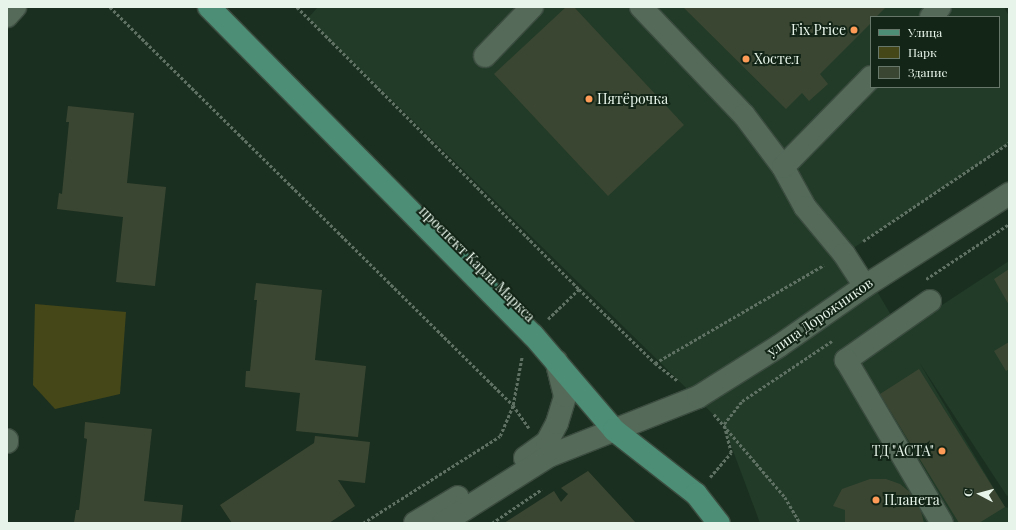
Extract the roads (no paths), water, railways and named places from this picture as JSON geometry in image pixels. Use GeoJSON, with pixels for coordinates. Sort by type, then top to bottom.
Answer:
{"type":"FeatureCollection","features":[{"type":"Feature","properties":{"kind":"main road"},"geometry":{"type":"LineString","coordinates":[[209,7],[312,109],[533,335],[619,428],[696,494],[719,523]]}},
{"type":"Feature","properties":{"kind":"main road","name":"проспект Карла Маркса"},"geometry":{"type":"LineString","coordinates":[[221,7],[540,327],[619,428],[702,486],[728,523]]}},
{"type":"Feature","properties":{"kind":"street"},"geometry":{"type":"LineString","coordinates":[[7,16],[15,7]]}},
{"type":"Feature","properties":{"kind":"street"},"geometry":{"type":"LineString","coordinates":[[485,56],[532,7]]}},
{"type":"Feature","properties":{"kind":"street"},"geometry":{"type":"LineString","coordinates":[[641,7],[744,115],[783,167],[806,207],[844,254],[865,286]]}},
{"type":"Feature","properties":{"kind":"street"},"geometry":{"type":"LineString","coordinates":[[931,16],[940,7]]}},
{"type":"Feature","properties":{"kind":"street"},"geometry":{"type":"LineString","coordinates":[[783,167],[870,78]]}},
{"type":"Feature","properties":{"kind":"street","name":"улица Дорожников"},"geometry":{"type":"LineString","coordinates":[[444,523],[549,456],[698,397],[779,346],[865,286],[1009,194]]}},
{"type":"Feature","properties":{"kind":"street"},"geometry":{"type":"LineString","coordinates":[[930,301],[846,360],[942,523]]}},
{"type":"Feature","properties":{"kind":"street"},"geometry":{"type":"LineString","coordinates":[[414,523],[542,446],[557,423],[564,396],[556,361]]}},
{"type":"Feature","properties":{"kind":"place","name":"Fix Price"},"geometry":{"type":"Point","coordinates":[854,30]}},
{"type":"Feature","properties":{"kind":"place","name":"Хостел"},"geometry":{"type":"Point","coordinates":[746,59]}},
{"type":"Feature","properties":{"kind":"place","name":"Пятёрочка"},"geometry":{"type":"Point","coordinates":[589,99]}},
{"type":"Feature","properties":{"kind":"place","name":"ТД \"АСТА\""},"geometry":{"type":"Point","coordinates":[942,451]}},
{"type":"Feature","properties":{"kind":"place","name":"Планета"},"geometry":{"type":"Point","coordinates":[876,500]}}]}
